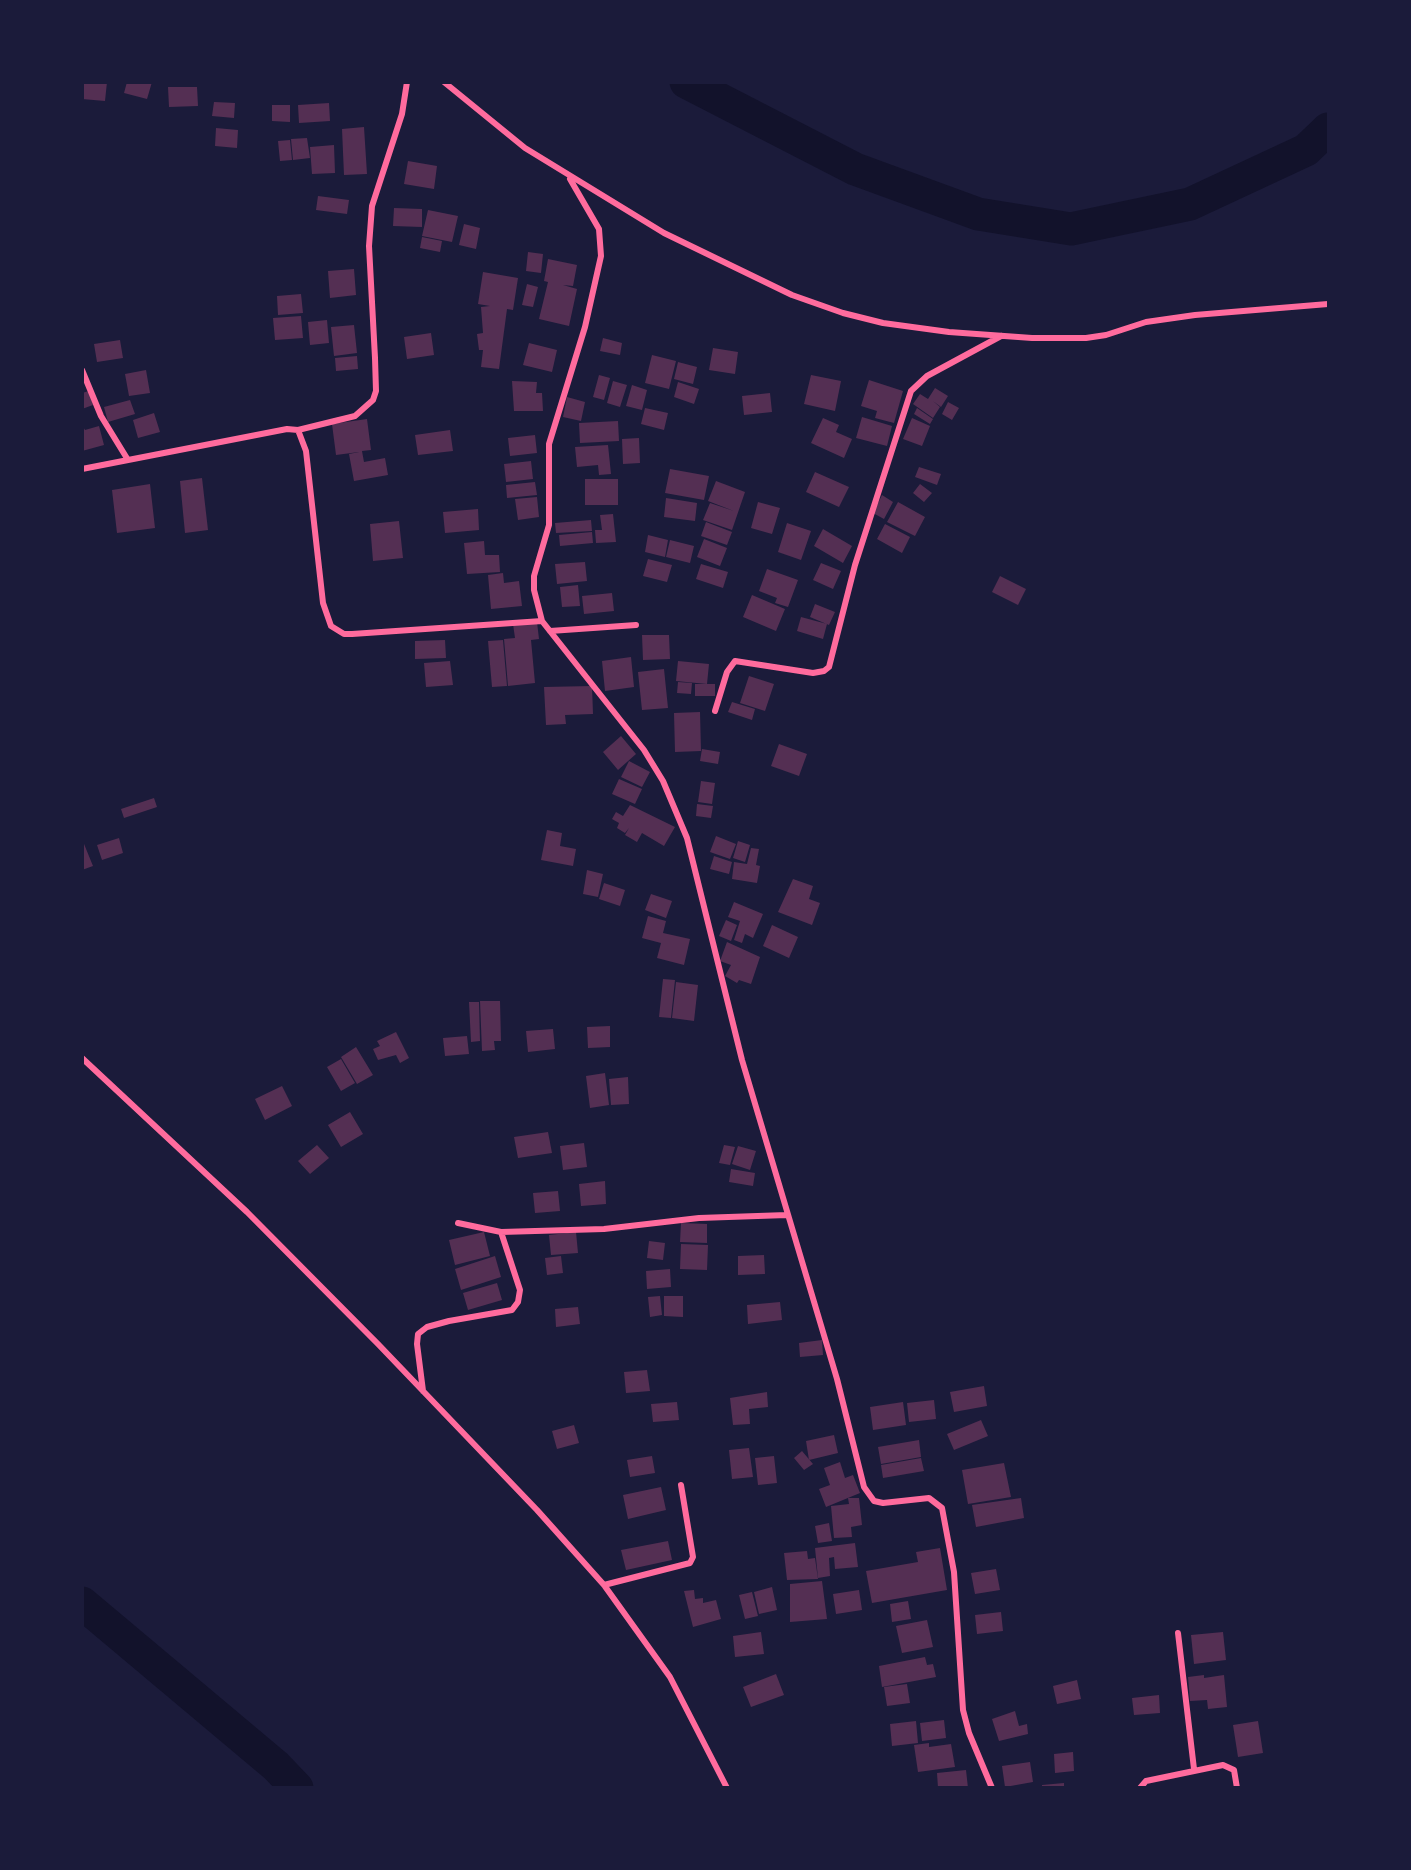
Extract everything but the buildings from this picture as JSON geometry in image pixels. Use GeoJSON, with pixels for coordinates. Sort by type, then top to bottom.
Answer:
{"type":"FeatureCollection","features":[{"type":"Feature","properties":{"kind":"street"},"geometry":{"type":"LineString","coordinates":[[82,469],[287,429],[298,430],[355,416],[373,400],[375,375],[369,246],[372,206],[402,114],[407,82]]}},
{"type":"Feature","properties":{"kind":"street"},"geometry":{"type":"LineString","coordinates":[[444,82],[525,148],[664,232],[792,295],[843,313],[883,323],[1002,336],[1086,338],[1106,335],[1160,319],[1329,304]]}},
{"type":"Feature","properties":{"kind":"street"},"geometry":{"type":"LineString","coordinates":[[567,175],[577,188],[599,229],[601,256],[585,327],[550,436],[549,525],[534,576],[537,605],[542,621],[644,750],[679,814],[692,858],[730,1016],[837,1379],[868,1495],[883,1503],[929,1498],[942,1508],[954,1572],[963,1710],[969,1733],[992,1788]]}},
{"type":"Feature","properties":{"kind":"street"},"geometry":{"type":"LineString","coordinates":[[715,711],[727,672],[735,661],[813,673],[824,671],[829,667],[855,565],[911,391],[927,376],[1002,336]]}},
{"type":"Feature","properties":{"kind":"street"},"geometry":{"type":"LineString","coordinates":[[82,370],[101,416],[128,460]]}},
{"type":"Feature","properties":{"kind":"street"},"geometry":{"type":"LineString","coordinates":[[298,430],[306,451],[323,603],[331,626],[337,632],[352,634],[542,621]]}},
{"type":"Feature","properties":{"kind":"street"},"geometry":{"type":"LineString","coordinates":[[550,631],[636,625]]}},
{"type":"Feature","properties":{"kind":"street"},"geometry":{"type":"LineString","coordinates":[[82,1058],[247,1212],[423,1392],[604,1585],[670,1677],[727,1788]]}},
{"type":"Feature","properties":{"kind":"street"},"geometry":{"type":"LineString","coordinates":[[458,1223],[501,1232],[604,1229],[699,1218],[787,1215]]}},
{"type":"Feature","properties":{"kind":"street"},"geometry":{"type":"LineString","coordinates":[[423,1392],[417,1344],[418,1334],[427,1326],[512,1310],[518,1302],[520,1290],[501,1232]]}},
{"type":"Feature","properties":{"kind":"street"},"geometry":{"type":"LineString","coordinates":[[604,1585],[690,1563],[693,1557],[681,1485]]}},
{"type":"Feature","properties":{"kind":"street"},"geometry":{"type":"LineString","coordinates":[[1178,1633],[1194,1769]]}},
{"type":"Feature","properties":{"kind":"street"},"geometry":{"type":"LineString","coordinates":[[1140,1788],[1146,1781],[1194,1769],[1223,1765],[1232,1767],[1236,1774],[1236,1788]]}},
{"type":"Feature","properties":{"kind":"waterway"},"geometry":{"type":"LineString","coordinates":[[686,82],[855,169],[978,214],[1071,229],[1190,204],[1306,150],[1328,129]]}},
{"type":"Feature","properties":{"kind":"waterway"},"geometry":{"type":"LineString","coordinates":[[82,1603],[276,1766],[297,1788]]}}]}
